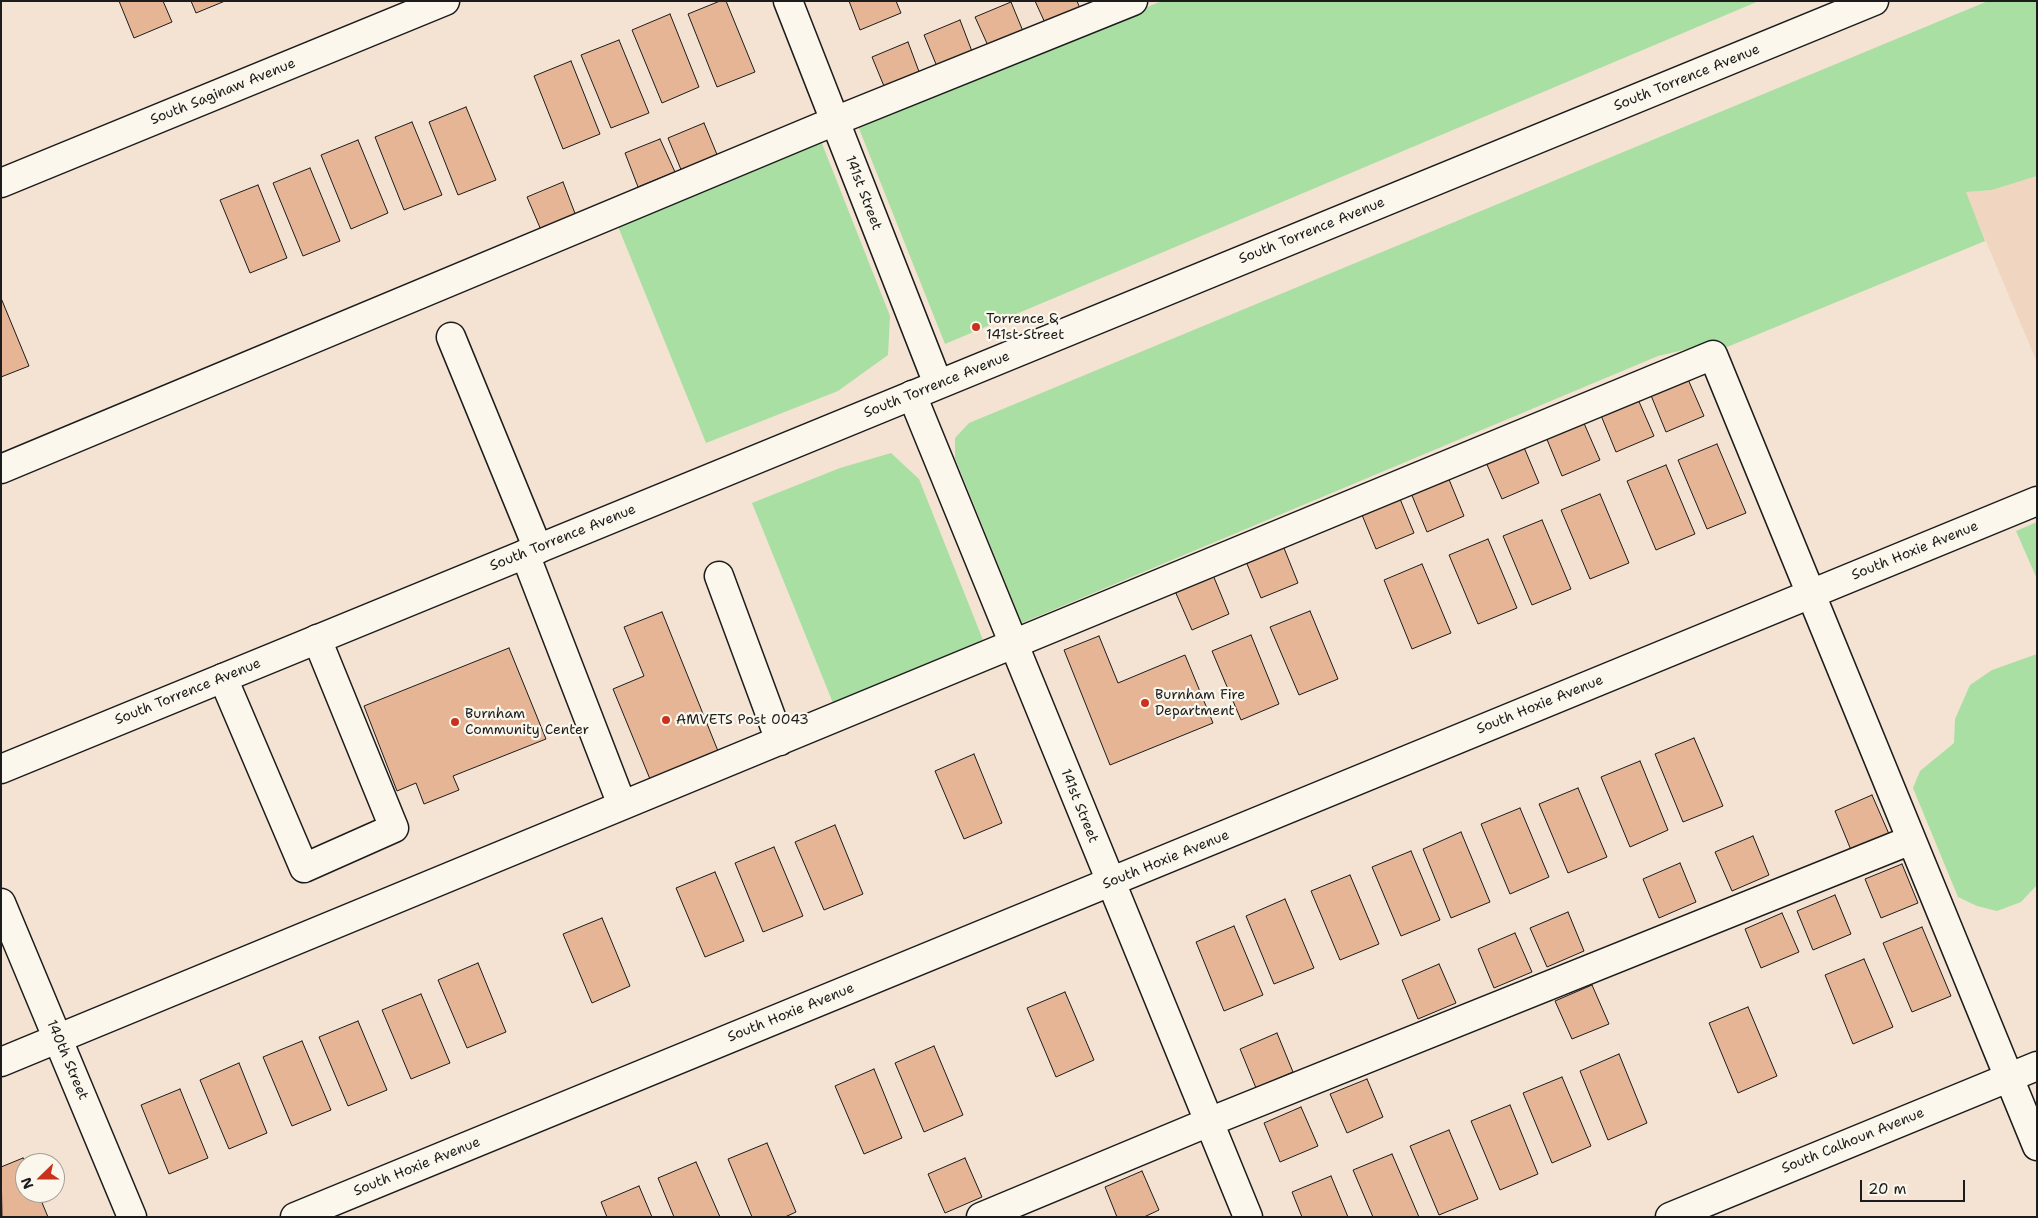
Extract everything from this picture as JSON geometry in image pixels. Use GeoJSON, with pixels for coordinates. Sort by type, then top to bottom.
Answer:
{"type":"FeatureCollection","features":[{"type":"Feature","properties":{"kind":"street","name":"South Saginaw Avenue"},"geometry":{"type":"LineString","coordinates":[[1,183],[445,1]]}},
{"type":"Feature","properties":{"kind":"street","name":"141st Street"},"geometry":{"type":"LineString","coordinates":[[788,1],[938,384]]}},
{"type":"Feature","properties":{"kind":"street"},"geometry":{"type":"LineString","coordinates":[[1,469],[835,121],[1133,1]]}},
{"type":"Feature","properties":{"kind":"street","name":"South Torrence Avenue"},"geometry":{"type":"LineString","coordinates":[[1,769],[1874,1]]}},
{"type":"Feature","properties":{"kind":"street"},"geometry":{"type":"LineString","coordinates":[[451,337],[531,551],[622,805]]}},
{"type":"Feature","properties":{"kind":"street"},"geometry":{"type":"LineString","coordinates":[[1,1062],[1713,355],[2037,1146]]}},
{"type":"Feature","properties":{"kind":"street","name":"141st Street"},"geometry":{"type":"LineString","coordinates":[[912,395],[1012,644],[1248,1217]]}},
{"type":"Feature","properties":{"kind":"street","name":"South Hoxie Avenue"},"geometry":{"type":"LineString","coordinates":[[295,1217],[2037,501]]}},
{"type":"Feature","properties":{"kind":"street"},"geometry":{"type":"LineString","coordinates":[[719,576],[780,741]]}},
{"type":"Feature","properties":{"kind":"street"},"geometry":{"type":"LineString","coordinates":[[223,678],[304,868],[394,828],[317,639]]}},
{"type":"Feature","properties":{"kind":"street"},"geometry":{"type":"LineString","coordinates":[[980,1217],[1209,1122],[1911,840]]}},
{"type":"Feature","properties":{"kind":"street","name":"140th Street"},"geometry":{"type":"LineString","coordinates":[[1,903],[132,1217]]}},
{"type":"Feature","properties":{"kind":"street","name":"South Calhoun Avenue"},"geometry":{"type":"LineString","coordinates":[[1670,1217],[2037,1066]]}},
{"type":"Feature","properties":{"kind":"shaded area"},"geometry":{"type":"Polygon","coordinates":[[[2037,176],[2037,362],[1965,192],[1992,190],[2037,176]]]}},
{"type":"Feature","properties":{"kind":"green space"},"geometry":{"type":"Polygon","coordinates":[[[1162,1],[1759,1],[945,344],[858,126],[1162,1]]]}},
{"type":"Feature","properties":{"kind":"green space"},"geometry":{"type":"Polygon","coordinates":[[[1988,1],[2037,1],[2037,176],[1992,190],[1966,192],[1985,241],[1715,352],[1696,347],[1658,356],[1022,623],[955,458],[955,438],[969,423],[1988,1]]]}},
{"type":"Feature","properties":{"kind":"green space"},"geometry":{"type":"Polygon","coordinates":[[[821,141],[890,316],[888,355],[838,391],[706,443],[617,224],[821,141]]]}},
{"type":"Feature","properties":{"kind":"green space"},"geometry":{"type":"Polygon","coordinates":[[[891,453],[919,479],[983,640],[833,703],[752,503],[840,468],[891,453]]]}},
{"type":"Feature","properties":{"kind":"green space"},"geometry":{"type":"Polygon","coordinates":[[[2037,522],[2037,579],[2016,531],[2037,522]]]}},
{"type":"Feature","properties":{"kind":"green space"},"geometry":{"type":"Polygon","coordinates":[[[2037,654],[2037,885],[2021,902],[1997,911],[1977,906],[1958,897],[1913,788],[1920,771],[1954,743],[1955,719],[1970,685],[1992,670],[2037,654]]]}},
{"type":"Feature","properties":{"kind":"building"},"geometry":{"type":"Polygon","coordinates":[[[119,1],[163,1],[172,22],[134,38],[119,1]]]}},
{"type":"Feature","properties":{"kind":"building"},"geometry":{"type":"Polygon","coordinates":[[[191,1],[225,1],[196,13],[191,1]]]}},
{"type":"Feature","properties":{"kind":"building"},"geometry":{"type":"Polygon","coordinates":[[[720,1],[726,1],[755,72],[717,87],[688,14],[720,1]]]}},
{"type":"Feature","properties":{"kind":"building"},"geometry":{"type":"Polygon","coordinates":[[[849,1],[896,1],[901,13],[860,30],[849,1]]]}},
{"type":"Feature","properties":{"kind":"building"},"geometry":{"type":"Polygon","coordinates":[[[1035,1],[1077,1],[1081,11],[1046,25],[1035,1]]]}},
{"type":"Feature","properties":{"kind":"building"},"geometry":{"type":"Polygon","coordinates":[[[1011,2],[1025,36],[990,50],[975,17],[1011,2]]]}},
{"type":"Feature","properties":{"kind":"building"},"geometry":{"type":"Polygon","coordinates":[[[670,14],[699,87],[662,103],[632,30],[670,14]]]}},
{"type":"Feature","properties":{"kind":"building"},"geometry":{"type":"Polygon","coordinates":[[[960,20],[973,54],[938,69],[924,35],[960,20]]]}},
{"type":"Feature","properties":{"kind":"building"},"geometry":{"type":"Polygon","coordinates":[[[619,40],[649,113],[611,128],[581,55],[619,40]]]}},
{"type":"Feature","properties":{"kind":"building"},"geometry":{"type":"Polygon","coordinates":[[[908,42],[921,77],[886,91],[872,57],[908,42]]]}},
{"type":"Feature","properties":{"kind":"building"},"geometry":{"type":"Polygon","coordinates":[[[571,61],[600,134],[563,149],[534,76],[571,61]]]}},
{"type":"Feature","properties":{"kind":"building"},"geometry":{"type":"Polygon","coordinates":[[[466,107],[496,180],[458,195],[429,122],[466,107]]]}},
{"type":"Feature","properties":{"kind":"building"},"geometry":{"type":"Polygon","coordinates":[[[412,122],[442,195],[404,210],[375,137],[412,122]]]}},
{"type":"Feature","properties":{"kind":"building"},"geometry":{"type":"Polygon","coordinates":[[[704,123],[718,157],[682,172],[668,138],[704,123]]]}},
{"type":"Feature","properties":{"kind":"building"},"geometry":{"type":"Polygon","coordinates":[[[660,139],[675,172],[638,187],[625,153],[660,139]]]}},
{"type":"Feature","properties":{"kind":"building"},"geometry":{"type":"Polygon","coordinates":[[[358,140],[388,213],[351,229],[321,155],[358,140]]]}},
{"type":"Feature","properties":{"kind":"building"},"geometry":{"type":"Polygon","coordinates":[[[310,168],[340,241],[303,256],[273,183],[310,168]]]}},
{"type":"Feature","properties":{"kind":"building"},"geometry":{"type":"Polygon","coordinates":[[[563,182],[576,216],[541,230],[527,197],[563,182]]]}},
{"type":"Feature","properties":{"kind":"building"},"geometry":{"type":"Polygon","coordinates":[[[258,185],[287,258],[250,273],[220,200],[258,185]]]}},
{"type":"Feature","properties":{"kind":"building"},"geometry":{"type":"Polygon","coordinates":[[[1,298],[29,366],[1,377],[1,298]]]}},
{"type":"Feature","properties":{"kind":"building"},"geometry":{"type":"Polygon","coordinates":[[[1687,377],[1704,416],[1666,432],[1650,393],[1687,377]]]}},
{"type":"Feature","properties":{"kind":"building"},"geometry":{"type":"Polygon","coordinates":[[[1637,397],[1654,436],[1616,452],[1600,413],[1637,397]]]}},
{"type":"Feature","properties":{"kind":"building"},"geometry":{"type":"Polygon","coordinates":[[[1583,421],[1600,460],[1562,476],[1546,437],[1583,421]]]}},
{"type":"Feature","properties":{"kind":"building"},"geometry":{"type":"Polygon","coordinates":[[[1717,444],[1746,513],[1707,529],[1678,460],[1717,444]]]}},
{"type":"Feature","properties":{"kind":"building"},"geometry":{"type":"Polygon","coordinates":[[[1523,445],[1539,483],[1502,499],[1485,460],[1523,445]]]}},
{"type":"Feature","properties":{"kind":"building"},"geometry":{"type":"Polygon","coordinates":[[[1666,465],[1695,534],[1656,550],[1627,481],[1666,465]]]}},
{"type":"Feature","properties":{"kind":"building"},"geometry":{"type":"Polygon","coordinates":[[[1448,477],[1464,516],[1427,532],[1411,493],[1448,477]]]}},
{"type":"Feature","properties":{"kind":"building"},"geometry":{"type":"Polygon","coordinates":[[[1398,494],[1414,533],[1376,549],[1360,510],[1398,494]]]}},
{"type":"Feature","properties":{"kind":"building"},"geometry":{"type":"Polygon","coordinates":[[[1600,494],[1629,563],[1590,579],[1561,510],[1600,494]]]}},
{"type":"Feature","properties":{"kind":"building"},"geometry":{"type":"Polygon","coordinates":[[[1542,520],[1571,589],[1532,605],[1503,536],[1542,520]]]}},
{"type":"Feature","properties":{"kind":"building"},"geometry":{"type":"Polygon","coordinates":[[[1488,539],[1517,608],[1478,624],[1449,555],[1488,539]]]}},
{"type":"Feature","properties":{"kind":"building"},"geometry":{"type":"Polygon","coordinates":[[[1282,543],[1298,583],[1261,598],[1245,559],[1282,543]]]}},
{"type":"Feature","properties":{"kind":"building"},"geometry":{"type":"Polygon","coordinates":[[[1422,564],[1451,633],[1412,649],[1384,580],[1422,564]]]}},
{"type":"Feature","properties":{"kind":"building"},"geometry":{"type":"Polygon","coordinates":[[[1213,575],[1229,614],[1192,630],[1175,591],[1213,575]]]}},
{"type":"Feature","properties":{"kind":"building"},"geometry":{"type":"Polygon","coordinates":[[[1310,611],[1338,679],[1299,695],[1270,627],[1310,611]]]}},
{"type":"Feature","properties":{"kind":"building","name":"AMVETS Post 0043"},"geometry":{"type":"Polygon","coordinates":[[[662,612],[718,751],[650,779],[613,689],[644,676],[624,627],[662,612]]]}},
{"type":"Feature","properties":{"kind":"building"},"geometry":{"type":"Polygon","coordinates":[[[1251,635],[1279,704],[1241,720],[1212,651],[1251,635]]]}},
{"type":"Feature","properties":{"kind":"building","name":"Burnham Fire Department"},"geometry":{"type":"Polygon","coordinates":[[[1099,636],[1118,683],[1185,655],[1213,723],[1110,765],[1064,650],[1099,636]]]}},
{"type":"Feature","properties":{"kind":"building","name":"Burnham Community Center"},"geometry":{"type":"Polygon","coordinates":[[[509,648],[546,739],[453,776],[459,790],[424,804],[416,783],[397,791],[364,706],[509,648]]]}},
{"type":"Feature","properties":{"kind":"building"},"geometry":{"type":"Polygon","coordinates":[[[1694,738],[1723,806],[1683,822],[1655,754],[1694,738]]]}},
{"type":"Feature","properties":{"kind":"building"},"geometry":{"type":"Polygon","coordinates":[[[974,754],[1002,823],[964,839],[935,771],[974,754]]]}},
{"type":"Feature","properties":{"kind":"building"},"geometry":{"type":"Polygon","coordinates":[[[1640,761],[1668,830],[1630,847],[1601,777],[1640,761]]]}},
{"type":"Feature","properties":{"kind":"building"},"geometry":{"type":"Polygon","coordinates":[[[1578,788],[1607,857],[1568,873],[1539,804],[1578,788]]]}},
{"type":"Feature","properties":{"kind":"building"},"geometry":{"type":"Polygon","coordinates":[[[1872,795],[1889,834],[1851,850],[1835,811],[1872,795]]]}},
{"type":"Feature","properties":{"kind":"building"},"geometry":{"type":"Polygon","coordinates":[[[1520,808],[1549,877],[1510,894],[1481,824],[1520,808]]]}},
{"type":"Feature","properties":{"kind":"building"},"geometry":{"type":"Polygon","coordinates":[[[835,825],[863,894],[824,910],[795,842],[835,825]]]}},
{"type":"Feature","properties":{"kind":"building"},"geometry":{"type":"Polygon","coordinates":[[[1461,832],[1490,902],[1451,918],[1423,849],[1461,832]]]}},
{"type":"Feature","properties":{"kind":"building"},"geometry":{"type":"Polygon","coordinates":[[[1753,836],[1769,875],[1732,891],[1715,852],[1753,836]]]}},
{"type":"Feature","properties":{"kind":"building"},"geometry":{"type":"Polygon","coordinates":[[[774,847],[803,916],[763,932],[735,863],[774,847]]]}},
{"type":"Feature","properties":{"kind":"building"},"geometry":{"type":"Polygon","coordinates":[[[1411,851],[1440,920],[1401,936],[1372,867],[1411,851]]]}},
{"type":"Feature","properties":{"kind":"building"},"geometry":{"type":"Polygon","coordinates":[[[1680,863],[1696,902],[1659,918],[1643,879],[1680,863]]]}},
{"type":"Feature","properties":{"kind":"building"},"geometry":{"type":"Polygon","coordinates":[[[1902,864],[1918,903],[1881,918],[1865,879],[1902,864]]]}},
{"type":"Feature","properties":{"kind":"building"},"geometry":{"type":"Polygon","coordinates":[[[715,872],[744,941],[705,957],[676,888],[715,872]]]}},
{"type":"Feature","properties":{"kind":"building"},"geometry":{"type":"Polygon","coordinates":[[[1350,875],[1379,944],[1340,960],[1311,891],[1350,875]]]}},
{"type":"Feature","properties":{"kind":"building"},"geometry":{"type":"Polygon","coordinates":[[[1835,895],[1851,934],[1813,950],[1797,911],[1835,895]]]}},
{"type":"Feature","properties":{"kind":"building"},"geometry":{"type":"Polygon","coordinates":[[[1285,899],[1314,968],[1274,984],[1246,916],[1285,899]]]}},
{"type":"Feature","properties":{"kind":"building"},"geometry":{"type":"Polygon","coordinates":[[[1568,912],[1584,951],[1547,967],[1530,928],[1568,912]]]}},
{"type":"Feature","properties":{"kind":"building"},"geometry":{"type":"Polygon","coordinates":[[[1782,913],[1799,952],[1761,968],[1745,929],[1782,913]]]}},
{"type":"Feature","properties":{"kind":"building"},"geometry":{"type":"Polygon","coordinates":[[[602,918],[630,986],[592,1003],[563,934],[602,918]]]}},
{"type":"Feature","properties":{"kind":"building"},"geometry":{"type":"Polygon","coordinates":[[[1234,926],[1263,995],[1224,1011],[1196,942],[1234,926]]]}},
{"type":"Feature","properties":{"kind":"building"},"geometry":{"type":"Polygon","coordinates":[[[1922,927],[1951,996],[1912,1012],[1883,943],[1922,927]]]}},
{"type":"Feature","properties":{"kind":"building"},"geometry":{"type":"Polygon","coordinates":[[[1515,933],[1532,972],[1494,988],[1478,949],[1515,933]]]}},
{"type":"Feature","properties":{"kind":"building"},"geometry":{"type":"Polygon","coordinates":[[[1864,959],[1893,1027],[1853,1044],[1825,975],[1864,959]]]}},
{"type":"Feature","properties":{"kind":"building"},"geometry":{"type":"Polygon","coordinates":[[[478,963],[506,1032],[467,1048],[438,980],[478,963]]]}},
{"type":"Feature","properties":{"kind":"building"},"geometry":{"type":"Polygon","coordinates":[[[1439,964],[1456,1003],[1418,1019],[1402,980],[1439,964]]]}},
{"type":"Feature","properties":{"kind":"building"},"geometry":{"type":"Polygon","coordinates":[[[1592,985],[1609,1024],[1572,1039],[1555,1001],[1592,985]]]}},
{"type":"Feature","properties":{"kind":"building"},"geometry":{"type":"Polygon","coordinates":[[[1065,992],[1094,1060],[1056,1077],[1027,1008],[1065,992]]]}},
{"type":"Feature","properties":{"kind":"building"},"geometry":{"type":"Polygon","coordinates":[[[421,994],[450,1063],[411,1079],[382,1010],[421,994]]]}},
{"type":"Feature","properties":{"kind":"building"},"geometry":{"type":"Polygon","coordinates":[[[1748,1007],[1777,1076],[1738,1093],[1709,1023],[1748,1007]]]}},
{"type":"Feature","properties":{"kind":"building"},"geometry":{"type":"Polygon","coordinates":[[[358,1021],[387,1090],[348,1106],[319,1037],[358,1021]]]}},
{"type":"Feature","properties":{"kind":"building"},"geometry":{"type":"Polygon","coordinates":[[[1277,1033],[1293,1072],[1256,1088],[1240,1049],[1277,1033]]]}},
{"type":"Feature","properties":{"kind":"building"},"geometry":{"type":"Polygon","coordinates":[[[302,1041],[331,1110],[292,1126],[263,1057],[302,1041]]]}},
{"type":"Feature","properties":{"kind":"building"},"geometry":{"type":"Polygon","coordinates":[[[934,1046],[963,1115],[924,1132],[895,1063],[934,1046]]]}},
{"type":"Feature","properties":{"kind":"building"},"geometry":{"type":"Polygon","coordinates":[[[1619,1054],[1647,1123],[1608,1140],[1580,1071],[1619,1054]]]}},
{"type":"Feature","properties":{"kind":"building"},"geometry":{"type":"Polygon","coordinates":[[[239,1063],[267,1133],[229,1149],[200,1080],[239,1063]]]}},
{"type":"Feature","properties":{"kind":"building"},"geometry":{"type":"Polygon","coordinates":[[[874,1069],[902,1138],[864,1154],[835,1086],[874,1069]]]}},
{"type":"Feature","properties":{"kind":"building"},"geometry":{"type":"Polygon","coordinates":[[[1562,1077],[1591,1146],[1552,1163],[1523,1093],[1562,1077]]]}},
{"type":"Feature","properties":{"kind":"building"},"geometry":{"type":"Polygon","coordinates":[[[1367,1079],[1383,1117],[1347,1133],[1330,1094],[1367,1079]]]}},
{"type":"Feature","properties":{"kind":"building"},"geometry":{"type":"Polygon","coordinates":[[[180,1089],[208,1158],[169,1174],[141,1105],[180,1089]]]}},
{"type":"Feature","properties":{"kind":"building"},"geometry":{"type":"Polygon","coordinates":[[[1510,1105],[1538,1174],[1500,1190],[1471,1121],[1510,1105]]]}},
{"type":"Feature","properties":{"kind":"building"},"geometry":{"type":"Polygon","coordinates":[[[1301,1107],[1318,1146],[1280,1162],[1264,1123],[1301,1107]]]}},
{"type":"Feature","properties":{"kind":"building"},"geometry":{"type":"Polygon","coordinates":[[[1449,1130],[1478,1199],[1439,1215],[1410,1146],[1449,1130]]]}},
{"type":"Feature","properties":{"kind":"building"},"geometry":{"type":"Polygon","coordinates":[[[767,1143],[796,1212],[785,1217],[752,1217],[728,1159],[767,1143]]]}},
{"type":"Feature","properties":{"kind":"building"},"geometry":{"type":"Polygon","coordinates":[[[1392,1154],[1419,1217],[1373,1217],[1353,1170],[1392,1154]]]}},
{"type":"Feature","properties":{"kind":"building"},"geometry":{"type":"Polygon","coordinates":[[[965,1158],[982,1197],[945,1213],[928,1174],[965,1158]]]}},
{"type":"Feature","properties":{"kind":"building"},"geometry":{"type":"Polygon","coordinates":[[[15,1161],[15,1203],[42,1203],[48,1217],[2,1217],[1,1167],[15,1161]]]}},
{"type":"Feature","properties":{"kind":"building"},"geometry":{"type":"Polygon","coordinates":[[[696,1162],[720,1217],[674,1217],[658,1178],[696,1162]]]}},
{"type":"Feature","properties":{"kind":"building"},"geometry":{"type":"Polygon","coordinates":[[[1142,1171],[1159,1210],[1144,1217],[1117,1217],[1105,1187],[1142,1171]]]}},
{"type":"Feature","properties":{"kind":"building"},"geometry":{"type":"Polygon","coordinates":[[[1331,1176],[1348,1217],[1302,1217],[1292,1192],[1331,1176]]]}},
{"type":"Feature","properties":{"kind":"building"},"geometry":{"type":"Polygon","coordinates":[[[639,1186],[652,1217],[607,1217],[601,1202],[639,1186]]]}},
{"type":"Feature","properties":{"kind":"place","name":"Torrence & 141st Street"},"geometry":{"type":"Point","coordinates":[976,327]}},
{"type":"Feature","properties":{"kind":"place","name":"Burnham Fire Department"},"geometry":{"type":"Point","coordinates":[1145,703]}},
{"type":"Feature","properties":{"kind":"place","name":"AMVETS Post 0043"},"geometry":{"type":"Point","coordinates":[666,720]}},
{"type":"Feature","properties":{"kind":"place","name":"Burnham Community Center"},"geometry":{"type":"Point","coordinates":[455,722]}}]}
